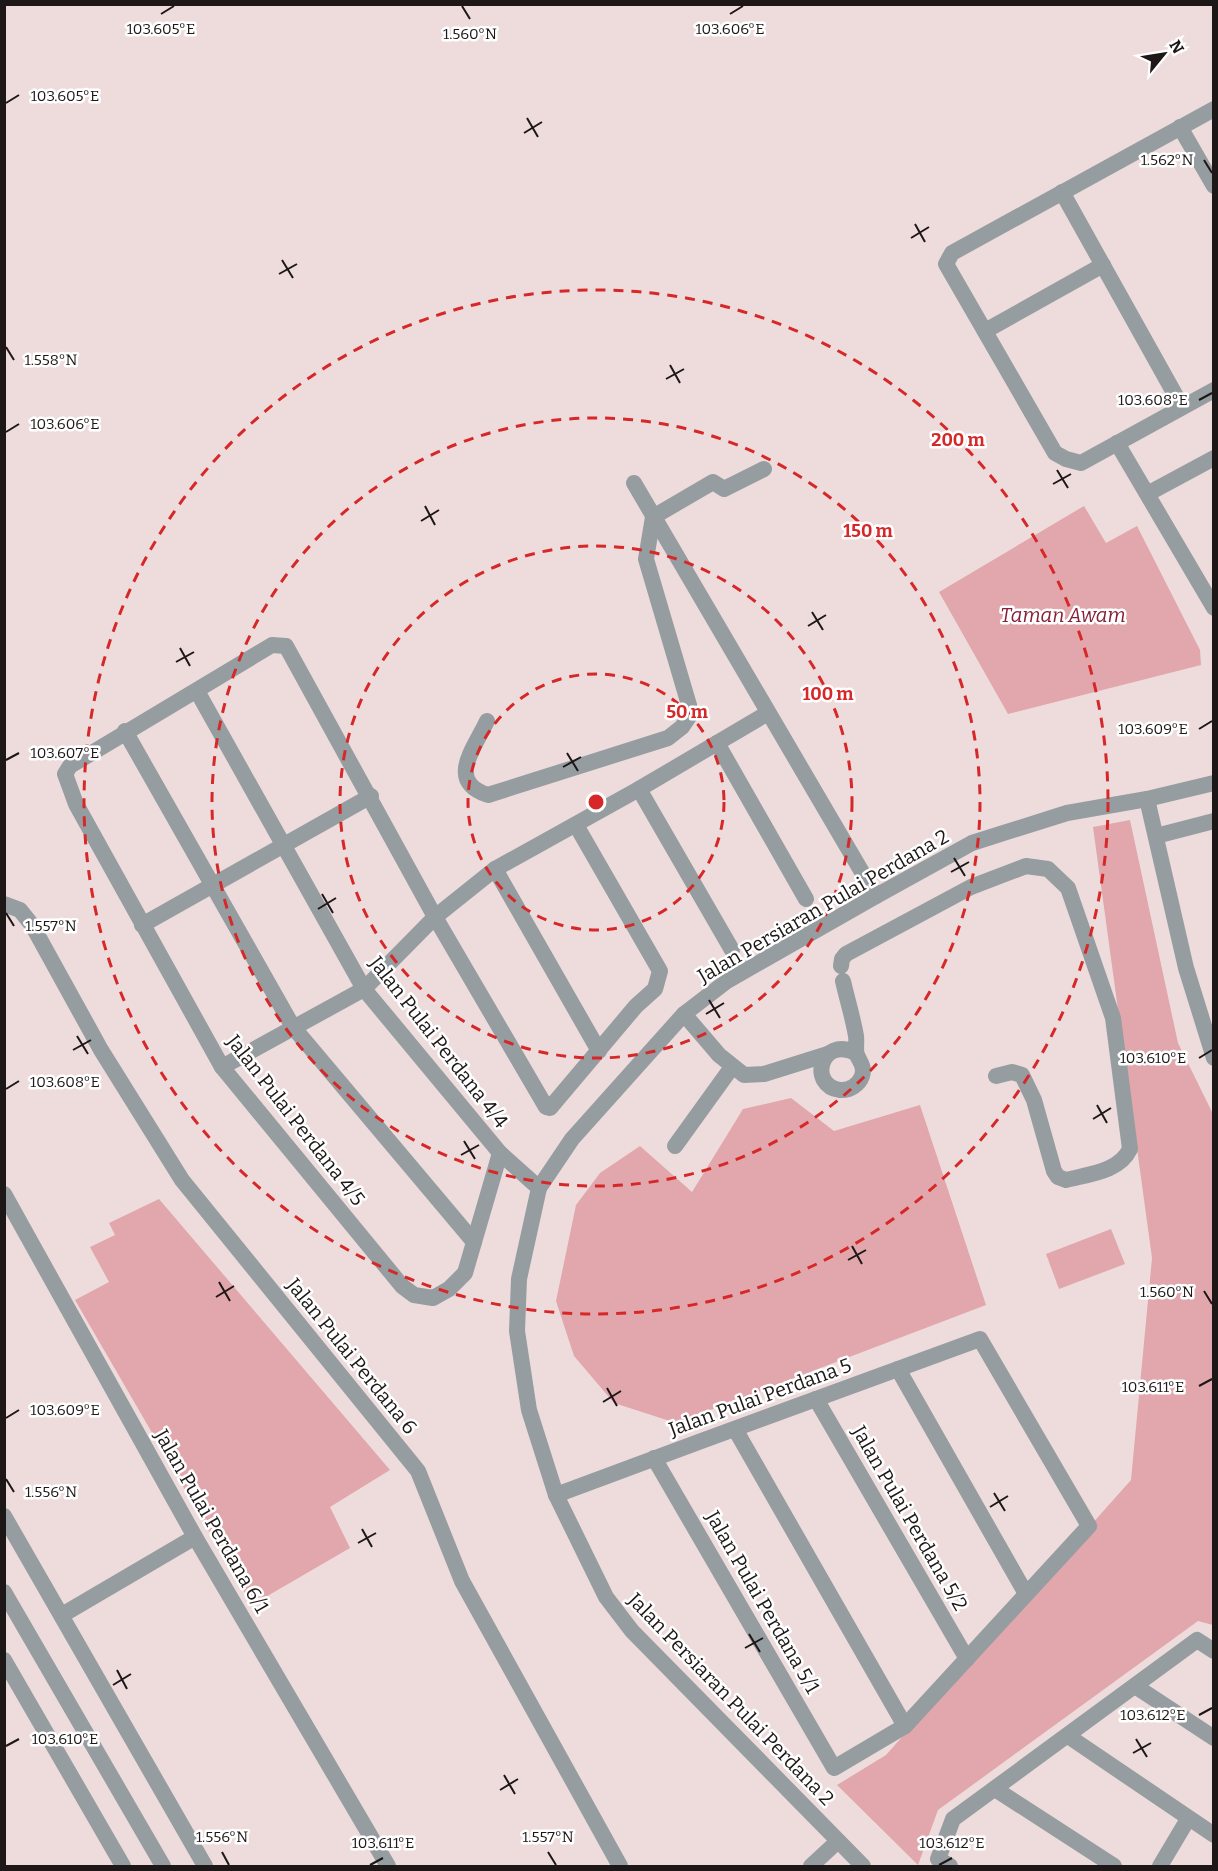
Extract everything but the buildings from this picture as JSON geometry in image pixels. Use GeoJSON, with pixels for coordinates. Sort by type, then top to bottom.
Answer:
{"type":"FeatureCollection","features":[{"type":"Feature","properties":{"kind":"street"},"geometry":{"type":"LineString","coordinates":[[1214,109],[952,253],[946,264],[1055,453],[1066,459],[1081,463],[1214,390]]}},
{"type":"Feature","properties":{"kind":"street"},"geometry":{"type":"LineString","coordinates":[[1180,127],[1214,186]]}},
{"type":"Feature","properties":{"kind":"street"},"geometry":{"type":"LineString","coordinates":[[1062,192],[1182,407]]}},
{"type":"Feature","properties":{"kind":"street"},"geometry":{"type":"LineString","coordinates":[[985,331],[1103,265]]}},
{"type":"Feature","properties":{"kind":"street"},"geometry":{"type":"LineString","coordinates":[[1117,443],[1149,493],[1214,608]]}},
{"type":"Feature","properties":{"kind":"street"},"geometry":{"type":"LineString","coordinates":[[1149,493],[1214,458]]}},
{"type":"Feature","properties":{"kind":"street"},"geometry":{"type":"LineString","coordinates":[[487,721],[464,769],[467,782],[475,791],[488,795],[668,738],[682,727],[690,715],[688,705],[646,559],[653,518],[713,482],[724,489],[764,469]]}},
{"type":"Feature","properties":{"kind":"street"},"geometry":{"type":"LineString","coordinates":[[634,483],[876,896]]}},
{"type":"Feature","properties":{"kind":"street","name":"Jalan Pulai Perdana 4/5"},"geometry":{"type":"LineString","coordinates":[[371,796],[286,646],[272,645],[197,691],[125,731],[70,766],[65,774],[76,804],[222,1067],[402,1286],[414,1295],[433,1299],[449,1289],[465,1273],[500,1153]]}},
{"type":"Feature","properties":{"kind":"street","name":"Jalan Pulai Perdana 4/4"},"geometry":{"type":"LineString","coordinates":[[197,691],[364,989],[500,1153],[538,1188]]}},
{"type":"Feature","properties":{"kind":"street"},"geometry":{"type":"LineString","coordinates":[[222,1067],[364,989],[435,917],[495,869],[639,789],[768,713]]}},
{"type":"Feature","properties":{"kind":"street"},"geometry":{"type":"LineString","coordinates":[[125,731],[293,1027],[474,1242]]}},
{"type":"Feature","properties":{"kind":"street"},"geometry":{"type":"LineString","coordinates":[[717,743],[806,899]]}},
{"type":"Feature","properties":{"kind":"street","name":"Jalan Persiaran Pulai Perdana 2"},"geometry":{"type":"LineString","coordinates":[[859,1865],[632,1631],[606,1597],[556,1495],[529,1410],[517,1331],[519,1279],[538,1188],[572,1139],[684,1014],[727,981],[972,843],[1067,813],[1147,799],[1214,783]]}},
{"type":"Feature","properties":{"kind":"street"},"geometry":{"type":"LineString","coordinates":[[639,789],[732,950]]}},
{"type":"Feature","properties":{"kind":"street"},"geometry":{"type":"LineString","coordinates":[[142,925],[371,796],[435,917],[546,1107],[550,1108],[636,1006],[655,989],[660,971],[576,825]]}},
{"type":"Feature","properties":{"kind":"street"},"geometry":{"type":"LineString","coordinates":[[1147,799],[1186,968],[1214,1058]]}},
{"type":"Feature","properties":{"kind":"street"},"geometry":{"type":"LineString","coordinates":[[1156,836],[1214,821]]}},
{"type":"Feature","properties":{"kind":"street"},"geometry":{"type":"LineString","coordinates":[[828,1054],[821,1065],[822,1077],[830,1087],[843,1091],[854,1087],[862,1077],[863,1064],[856,1053],[856,1038],[842,974],[842,959],[846,954],[972,887],[1026,866],[1048,869],[1068,888],[1113,1018],[1130,1149],[1126,1158],[1118,1165],[1066,1180],[1058,1178],[1034,1100],[1022,1075],[1012,1071],[996,1076]]}},
{"type":"Feature","properties":{"kind":"street"},"geometry":{"type":"LineString","coordinates":[[495,869],[599,1051]]}},
{"type":"Feature","properties":{"kind":"street","name":"Jalan Pulai Perdana 6"},"geometry":{"type":"LineString","coordinates":[[4,904],[20,910],[32,925],[101,1050],[182,1180],[418,1471],[467,1590],[620,1866]]}},
{"type":"Feature","properties":{"kind":"street"},"geometry":{"type":"LineString","coordinates":[[684,1014],[732,1067],[744,1075],[764,1074],[828,1054],[837,1049],[847,1049],[856,1053]]}},
{"type":"Feature","properties":{"kind":"street"},"geometry":{"type":"LineString","coordinates":[[675,1146],[732,1067]]}},
{"type":"Feature","properties":{"kind":"street","name":"Jalan Pulai Perdana 6/1"},"geometry":{"type":"LineString","coordinates":[[4,1194],[195,1537],[388,1866]]}},
{"type":"Feature","properties":{"kind":"street","name":"Jalan Pulai Perdana 5"},"geometry":{"type":"LineString","coordinates":[[556,1495],[980,1339],[1089,1526],[1026,1594]]}},
{"type":"Feature","properties":{"kind":"street"},"geometry":{"type":"LineString","coordinates":[[735,1429],[905,1726],[1026,1594],[898,1369]]}},
{"type":"Feature","properties":{"kind":"street","name":"Jalan Pulai Perdana 5/2"},"geometry":{"type":"LineString","coordinates":[[816,1399],[967,1659]]}},
{"type":"Feature","properties":{"kind":"street","name":"Jalan Pulai Perdana 5/1"},"geometry":{"type":"LineString","coordinates":[[654,1458],[834,1768],[905,1726]]}},
{"type":"Feature","properties":{"kind":"street"},"geometry":{"type":"LineString","coordinates":[[4,1516],[205,1866]]}},
{"type":"Feature","properties":{"kind":"street"},"geometry":{"type":"LineString","coordinates":[[62,1616],[195,1537]]}},
{"type":"Feature","properties":{"kind":"street"},"geometry":{"type":"LineString","coordinates":[[4,1592],[163,1866]]}},
{"type":"Feature","properties":{"kind":"street"},"geometry":{"type":"LineString","coordinates":[[944,1863],[953,1819],[1197,1640],[1214,1651]]}},
{"type":"Feature","properties":{"kind":"street"},"geometry":{"type":"LineString","coordinates":[[4,1660],[123,1866]]}},
{"type":"Feature","properties":{"kind":"street"},"geometry":{"type":"LineString","coordinates":[[1136,1686],[1214,1738]]}},
{"type":"Feature","properties":{"kind":"street"},"geometry":{"type":"LineString","coordinates":[[1068,1736],[1214,1835]]}},
{"type":"Feature","properties":{"kind":"street"},"geometry":{"type":"LineString","coordinates":[[995,1789],[1113,1866]]}},
{"type":"Feature","properties":{"kind":"street"},"geometry":{"type":"LineString","coordinates":[[1160,1866],[1188,1819]]}},
{"type":"Feature","properties":{"kind":"street"},"geometry":{"type":"LineString","coordinates":[[811,1866],[838,1841]]}},
{"type":"Feature","properties":{"kind":"green space","name":"Taman Awam"},"geometry":{"type":"Polygon","coordinates":[[[1084,506],[1106,543],[1137,526],[1200,650],[1201,665],[1008,714],[939,592],[1084,506]]]}},
{"type":"Feature","properties":{"kind":"green space"},"geometry":{"type":"Polygon","coordinates":[[[1130,820],[1178,1043],[1213,1114],[1213,1625],[1198,1621],[938,1810],[918,1865],[837,1785],[886,1755],[1131,1480],[1152,1258],[1093,827],[1130,820]]]}},
{"type":"Feature","properties":{"kind":"green space"},"geometry":{"type":"Polygon","coordinates":[[[791,1098],[834,1131],[920,1105],[986,1305],[676,1423],[614,1403],[574,1356],[556,1301],[576,1205],[600,1173],[640,1146],[692,1192],[743,1109],[791,1098]]]}},
{"type":"Feature","properties":{"kind":"green space"},"geometry":{"type":"Polygon","coordinates":[[[159,1199],[390,1470],[330,1507],[350,1548],[252,1605],[75,1300],[109,1282],[90,1247],[115,1235],[109,1223],[159,1199]]]}},
{"type":"Feature","properties":{"kind":"green space"},"geometry":{"type":"Polygon","coordinates":[[[1111,1229],[1125,1264],[1059,1289],[1046,1254],[1111,1229]]]}}]}
